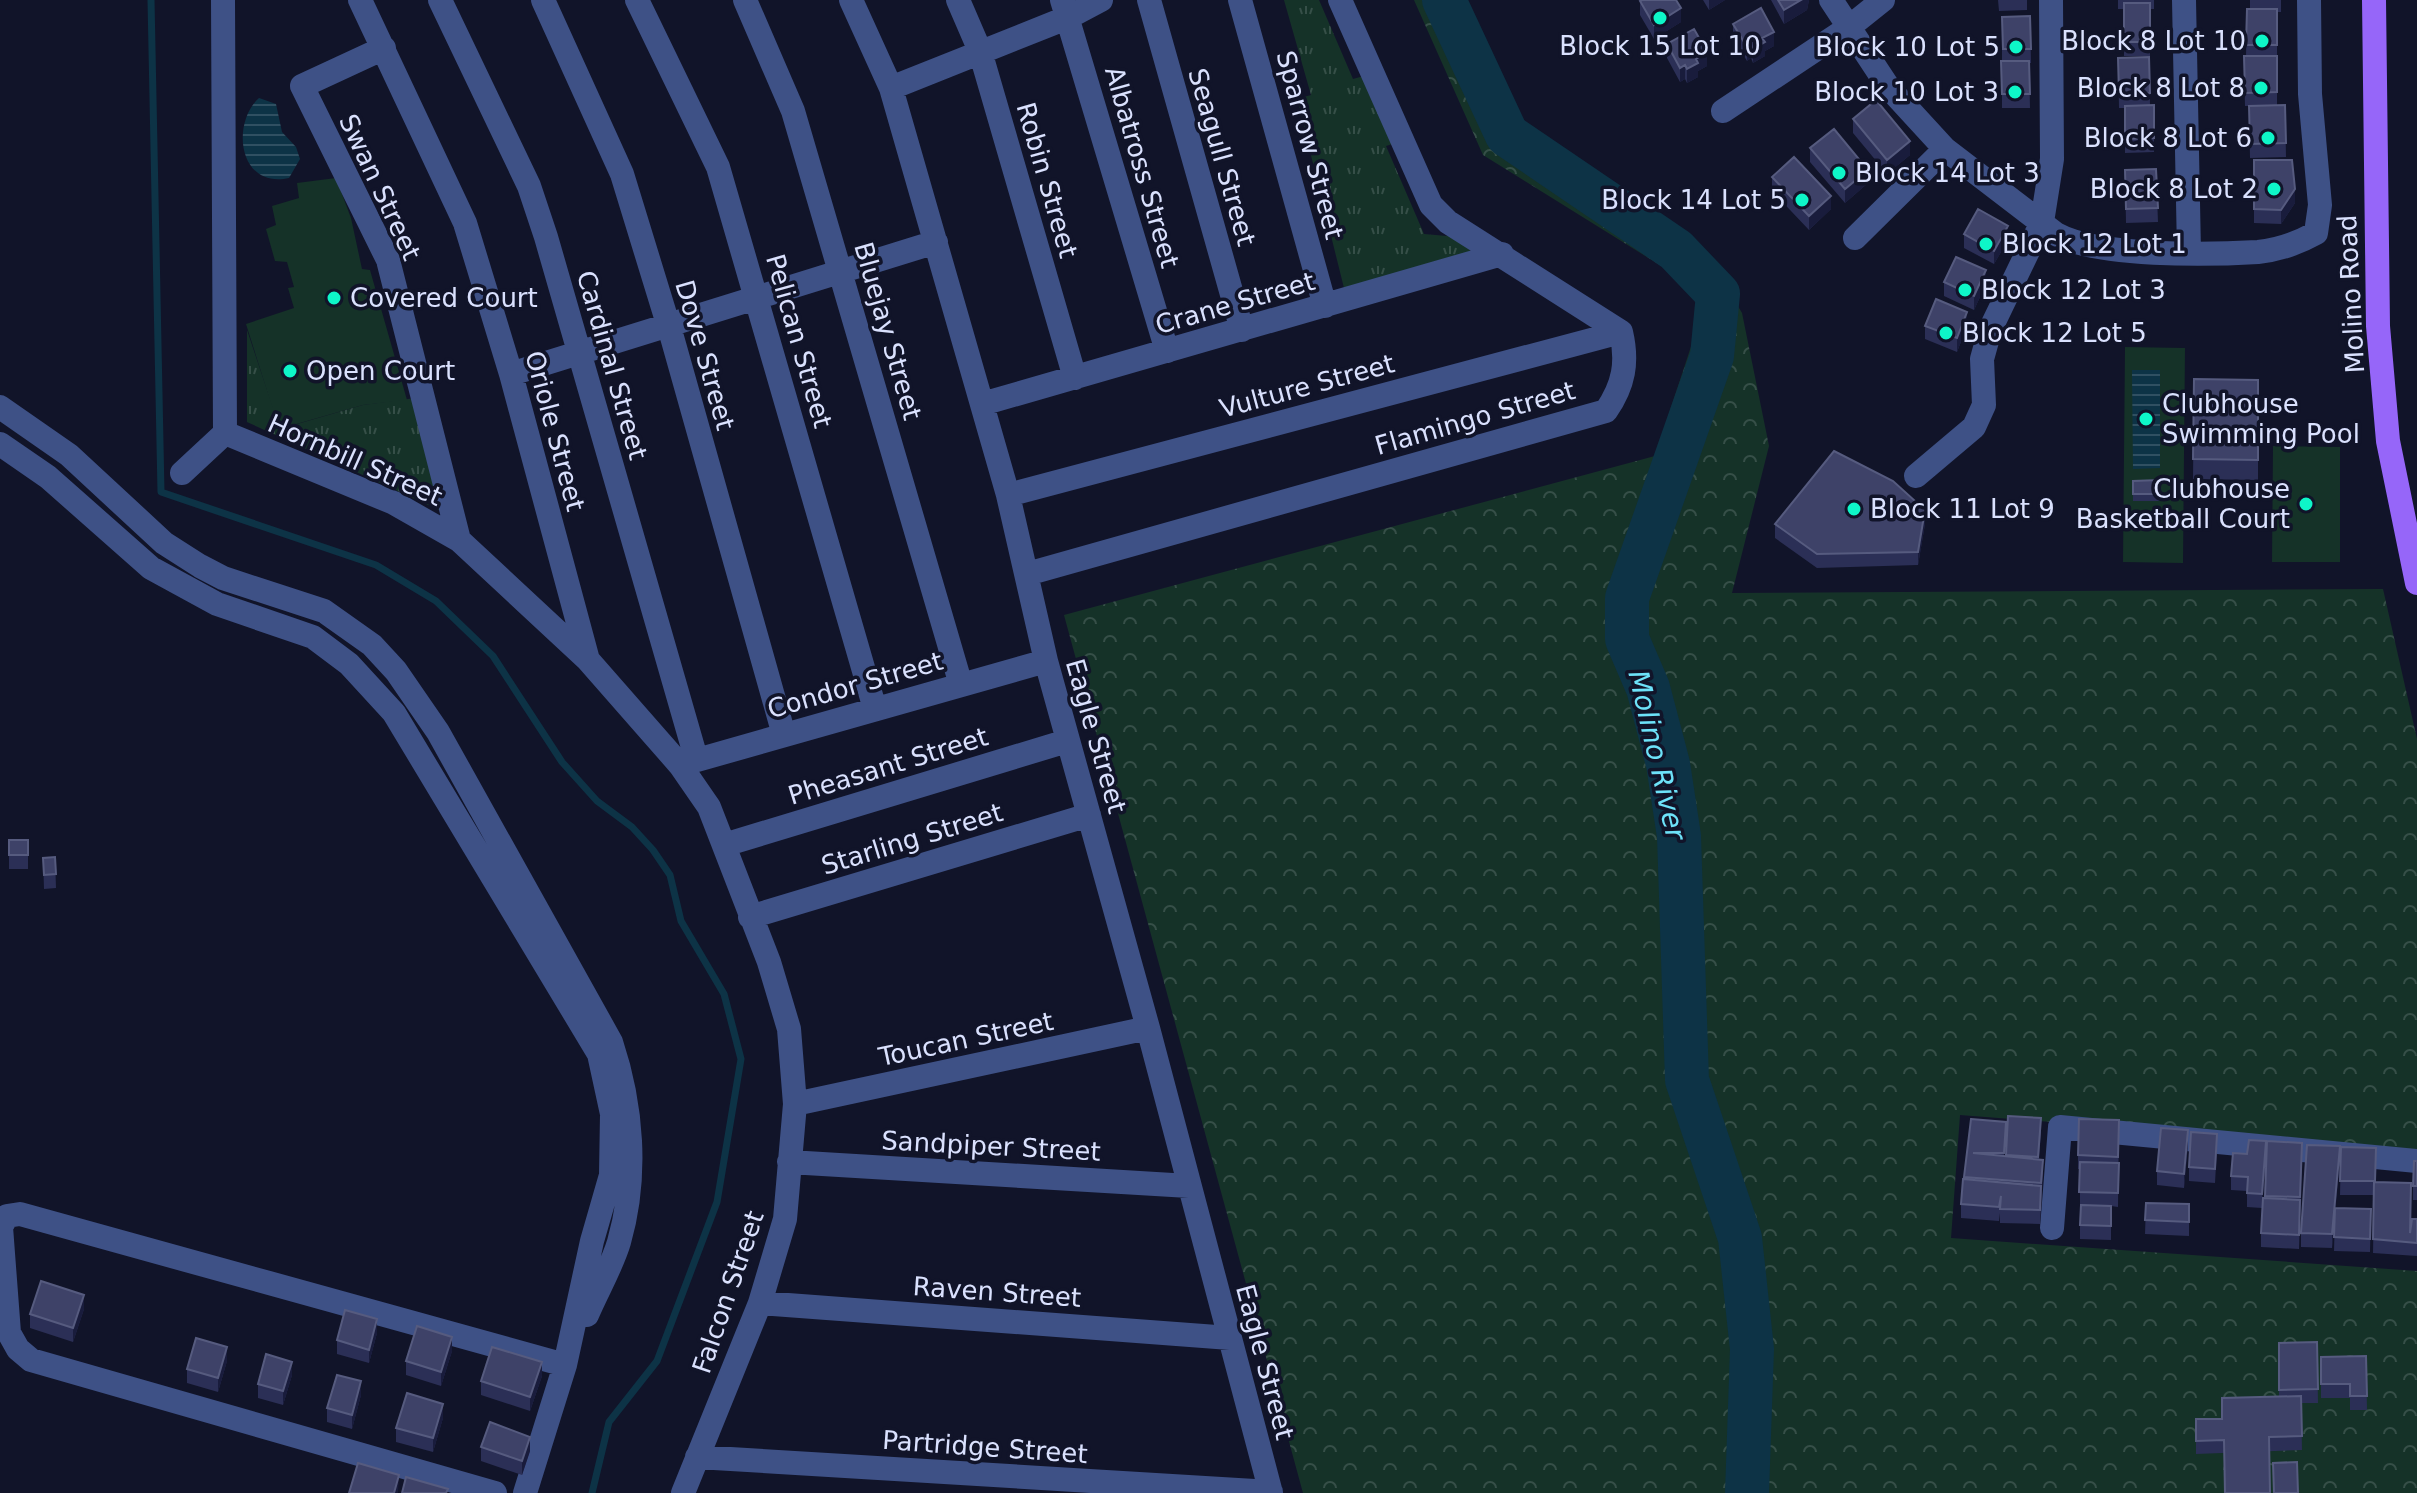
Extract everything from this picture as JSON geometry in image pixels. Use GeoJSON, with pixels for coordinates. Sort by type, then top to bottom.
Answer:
{"type":"FeatureCollection","features":[{"type":"Feature","properties":{"kind":"main road","name":"Molino Road"},"geometry":{"type":"LineString","coordinates":[[2374,0],[2378,326],[2388,441],[2417,583]]}},
{"type":"Feature","properties":{"kind":"street","name":"Hornbill Street"},"geometry":{"type":"LineString","coordinates":[[223,0],[225,433],[394,503],[459,540],[588,660],[688,761],[709,807],[750,917]]}},
{"type":"Feature","properties":{"kind":"street","name":"Oriole Street"},"geometry":{"type":"LineString","coordinates":[[360,0],[465,223],[511,374],[588,660]]}},
{"type":"Feature","properties":{"kind":"street","name":"Cardinal Street"},"geometry":{"type":"LineString","coordinates":[[440,0],[529,186],[580,354],[688,761]]}},
{"type":"Feature","properties":{"kind":"street","name":"Dove Street"},"geometry":{"type":"LineString","coordinates":[[543,0],[622,174],[668,324],[784,735]]}},
{"type":"Feature","properties":{"kind":"street","name":"Pelican Street"},"geometry":{"type":"LineString","coordinates":[[637,0],[718,167],[875,709]]}},
{"type":"Feature","properties":{"kind":"street","name":"Bluejay Street"},"geometry":{"type":"LineString","coordinates":[[745,0],[793,111],[961,685]]}},
{"type":"Feature","properties":{"kind":"street","name":"Eagle Street"},"geometry":{"type":"LineString","coordinates":[[851,0],[891,88],[1008,495],[1067,741],[1148,1028],[1271,1493]]}},
{"type":"Feature","properties":{"kind":"street","name":"Robin Street"},"geometry":{"type":"LineString","coordinates":[[958,0],[980,51],[1075,378]]}},
{"type":"Feature","properties":{"kind":"street"},"geometry":{"type":"LineString","coordinates":[[891,88],[980,51],[1066,8],[1101,0]]}},
{"type":"Feature","properties":{"kind":"street","name":"Seagull Street"},"geometry":{"type":"LineString","coordinates":[[1149,0],[1242,330]]}},
{"type":"Feature","properties":{"kind":"street","name":"Sparrow Street"},"geometry":{"type":"LineString","coordinates":[[1240,0],[1325,306]]}},
{"type":"Feature","properties":{"kind":"street"},"geometry":{"type":"LineString","coordinates":[[1340,0],[1431,205],[1448,222],[1621,332]]}},
{"type":"Feature","properties":{"kind":"street"},"geometry":{"type":"LineString","coordinates":[[1831,0],[1889,88],[1945,149],[2056,234],[2085,246],[2189,252],[2259,252],[2299,243],[2316,233],[2320,205],[2310,94],[2309,0]]}},
{"type":"Feature","properties":{"kind":"street"},"geometry":{"type":"LineString","coordinates":[[1723,111],[1848,28],[1883,0]]}},
{"type":"Feature","properties":{"kind":"street"},"geometry":{"type":"LineString","coordinates":[[1916,476],[1974,427],[1984,405],[1982,359],[1990,330],[2042,222],[2052,159],[2051,0]]}},
{"type":"Feature","properties":{"kind":"street"},"geometry":{"type":"LineString","coordinates":[[2184,0],[2189,252]]}},
{"type":"Feature","properties":{"kind":"street","name":"Albatross Street"},"geometry":{"type":"LineString","coordinates":[[1066,8],[1167,351]]}},
{"type":"Feature","properties":{"kind":"street","name":"Swan Street"},"geometry":{"type":"LineString","coordinates":[[384,48],[302,86],[388,260],[459,540]]}},
{"type":"Feature","properties":{"kind":"street"},"geometry":{"type":"LineString","coordinates":[[1855,238],[1945,149]]}},
{"type":"Feature","properties":{"kind":"street"},"geometry":{"type":"LineString","coordinates":[[511,374],[936,242]]}},
{"type":"Feature","properties":{"kind":"street","name":"Crane Street"},"geometry":{"type":"LineString","coordinates":[[982,404],[1502,254]]}},
{"type":"Feature","properties":{"kind":"street","name":"Vulture Street"},"geometry":{"type":"LineString","coordinates":[[1008,495],[1621,332]]}},
{"type":"Feature","properties":{"kind":"street","name":"Flamingo Street"},"geometry":{"type":"LineString","coordinates":[[1027,574],[1606,411],[1617,394],[1623,376],[1626,356],[1621,332]]}},
{"type":"Feature","properties":{"kind":"street"},"geometry":{"type":"LineString","coordinates":[[0,407],[69,455],[134,517],[188,558],[223,578],[324,611],[372,645],[396,671],[438,732],[611,1042],[626,1087],[631,1172],[619,1243],[565,1365]]}},
{"type":"Feature","properties":{"kind":"street"},"geometry":{"type":"LineString","coordinates":[[182,473],[225,433]]}},
{"type":"Feature","properties":{"kind":"street"},"geometry":{"type":"LineString","coordinates":[[0,444],[48,477],[151,568],[217,604],[313,637],[349,664],[394,713],[599,1054],[612,1114],[611,1175],[565,1365],[525,1493]]}},
{"type":"Feature","properties":{"kind":"street","name":"Condor Street"},"geometry":{"type":"LineString","coordinates":[[688,761],[1046,661]]}},
{"type":"Feature","properties":{"kind":"street","name":"Pheasant Street"},"geometry":{"type":"LineString","coordinates":[[724,845],[1067,741]]}},
{"type":"Feature","properties":{"kind":"street","name":"Starling Street"},"geometry":{"type":"LineString","coordinates":[[750,917],[1089,815]]}},
{"type":"Feature","properties":{"kind":"street","name":"Falcon Street"},"geometry":{"type":"LineString","coordinates":[[683,1493],[760,1303],[785,1219],[795,1104],[789,1029],[769,962],[750,917]]}},
{"type":"Feature","properties":{"kind":"street","name":"Toucan Street"},"geometry":{"type":"LineString","coordinates":[[795,1104],[1148,1028]]}},
{"type":"Feature","properties":{"kind":"street"},"geometry":{"type":"LineString","coordinates":[[2052,1228],[2060,1127],[2417,1161]]}},
{"type":"Feature","properties":{"kind":"street","name":"Sandpiper Street"},"geometry":{"type":"LineString","coordinates":[[789,1162],[1189,1186]]}},
{"type":"Feature","properties":{"kind":"street"},"geometry":{"type":"LineString","coordinates":[[495,1493],[31,1360],[18,1349],[9,1333],[1,1227],[7,1216],[20,1214],[565,1365]]}},
{"type":"Feature","properties":{"kind":"street","name":"Raven Street"},"geometry":{"type":"LineString","coordinates":[[760,1303],[1230,1338]]}},
{"type":"Feature","properties":{"kind":"street","name":"Partridge Street"},"geometry":{"type":"LineString","coordinates":[[697,1457],[1271,1493]]}},
{"type":"Feature","properties":{"kind":"green space"},"geometry":{"type":"Polygon","coordinates":[[[1284,0],[1319,0],[1353,79],[1371,74],[1402,141],[1386,146],[1424,234],[1458,237],[1481,263],[1348,304],[1297,99],[1311,95],[1284,0]]]}},
{"type":"Feature","properties":{"kind":"green space"},"geometry":{"type":"Polygon","coordinates":[[[1414,0],[1460,0],[1484,55],[1532,143],[1686,244],[1721,278],[1742,313],[1769,446],[1732,593],[2383,589],[2417,739],[2417,1150],[1960,1115],[1951,1238],[2417,1271],[2417,1493],[1303,1493],[1064,615],[1655,456],[1708,295],[1483,155],[1414,0]]]}},
{"type":"Feature","properties":{"kind":"green space","name":"Covered Court"},"geometry":{"type":"Polygon","coordinates":[[[336,178],[351,218],[362,269],[370,270],[407,400],[363,405],[279,429],[246,324],[294,308],[288,288],[294,287],[287,262],[275,261],[266,229],[276,225],[272,206],[299,198],[297,183],[336,178]]]}},
{"type":"Feature","properties":{"kind":"green space"},"geometry":{"type":"Polygon","coordinates":[[[247,330],[280,429],[363,405],[416,398],[450,515],[247,422],[247,330]]]}},
{"type":"Feature","properties":{"kind":"green space"},"geometry":{"type":"Polygon","coordinates":[[[2125,347],[2185,348],[2183,563],[2123,562],[2125,347]]]}},
{"type":"Feature","properties":{"kind":"green space","name":"Clubhouse Basketball Court"},"geometry":{"type":"Polygon","coordinates":[[[2273,446],[2340,447],[2340,562],[2272,562],[2273,446]]]}},
{"type":"Feature","properties":{"kind":"water"},"geometry":{"type":"Polygon","coordinates":[[[259,98],[276,104],[282,132],[296,147],[300,159],[289,178],[272,179],[259,174],[244,152],[245,123],[250,109],[259,98]]]}},
{"type":"Feature","properties":{"kind":"water","name":"Clubhouse Swimming Pool"},"geometry":{"type":"Polygon","coordinates":[[[2132,370],[2160,370],[2160,468],[2133,469],[2132,370]]]}},
{"type":"Feature","properties":{"kind":"building"},"geometry":{"type":"Polygon","coordinates":[[[1642,0],[1676,0],[1681,8],[1654,25],[1642,0]]]}},
{"type":"Feature","properties":{"kind":"building"},"geometry":{"type":"Polygon","coordinates":[[[1778,0],[1801,0],[1784,10],[1778,0]]]}},
{"type":"Feature","properties":{"kind":"building"},"geometry":{"type":"Polygon","coordinates":[[[2124,3],[2150,3],[2150,42],[2124,42],[2124,3]]]}},
{"type":"Feature","properties":{"kind":"building"},"geometry":{"type":"Polygon","coordinates":[[[1761,8],[1774,32],[1762,38],[1765,42],[1753,49],[1751,45],[1747,47],[1733,24],[1761,8]]]}},
{"type":"Feature","properties":{"kind":"building","name":"Block 8 Lot 10"},"geometry":{"type":"Polygon","coordinates":[[[2247,9],[2277,9],[2277,45],[2246,45],[2247,9]]]}},
{"type":"Feature","properties":{"kind":"building"},"geometry":{"type":"Polygon","coordinates":[[[2030,16],[2031,49],[2003,49],[2002,17],[2030,16]]]}},
{"type":"Feature","properties":{"kind":"building"},"geometry":{"type":"Polygon","coordinates":[[[1694,29],[1707,52],[1696,59],[1698,63],[1687,69],[1685,65],[1680,68],[1667,44],[1694,29]]]}},
{"type":"Feature","properties":{"kind":"building","name":"Block 8 Lot 8"},"geometry":{"type":"Polygon","coordinates":[[[2244,56],[2277,56],[2277,92],[2245,93],[2244,56]]]}},
{"type":"Feature","properties":{"kind":"building"},"geometry":{"type":"Polygon","coordinates":[[[2149,57],[2150,93],[2119,94],[2118,58],[2149,57]]]}},
{"type":"Feature","properties":{"kind":"building"},"geometry":{"type":"Polygon","coordinates":[[[2001,61],[2029,61],[2030,94],[2002,94],[2001,61]]]}},
{"type":"Feature","properties":{"kind":"building"},"geometry":{"type":"Polygon","coordinates":[[[1876,100],[1910,141],[1887,160],[1853,119],[1876,100]]]}},
{"type":"Feature","properties":{"kind":"building"},"geometry":{"type":"Polygon","coordinates":[[[2154,105],[2154,138],[2125,139],[2125,106],[2154,105]]]}},
{"type":"Feature","properties":{"kind":"building","name":"Block 8 Lot 6"},"geometry":{"type":"Polygon","coordinates":[[[2285,105],[2286,143],[2250,144],[2249,106],[2285,105]]]}},
{"type":"Feature","properties":{"kind":"building"},"geometry":{"type":"Polygon","coordinates":[[[1834,129],[1868,170],[1845,189],[1810,148],[1834,129]]]}},
{"type":"Feature","properties":{"kind":"building"},"geometry":{"type":"Polygon","coordinates":[[[1794,157],[1831,196],[1809,216],[1772,177],[1794,157]]]}},
{"type":"Feature","properties":{"kind":"building","name":"Block 8 Lot 2"},"geometry":{"type":"Polygon","coordinates":[[[2254,160],[2292,160],[2295,189],[2281,210],[2254,209],[2254,160]]]}},
{"type":"Feature","properties":{"kind":"building"},"geometry":{"type":"Polygon","coordinates":[[[2156,169],[2158,208],[2126,209],[2125,170],[2156,169]]]}},
{"type":"Feature","properties":{"kind":"building"},"geometry":{"type":"Polygon","coordinates":[[[1978,209],[2008,226],[1994,251],[1964,234],[1978,209]]]}},
{"type":"Feature","properties":{"kind":"building"},"geometry":{"type":"Polygon","coordinates":[[[1956,257],[1986,270],[1974,296],[1944,282],[1956,257]]]}},
{"type":"Feature","properties":{"kind":"building"},"geometry":{"type":"Polygon","coordinates":[[[1936,299],[1967,312],[1957,338],[1925,326],[1936,299]]]}},
{"type":"Feature","properties":{"kind":"building"},"geometry":{"type":"Polygon","coordinates":[[[2194,379],[2258,380],[2258,460],[2193,459],[2194,379]]]}},
{"type":"Feature","properties":{"kind":"building","name":"Block 11 Lot 9"},"geometry":{"type":"Polygon","coordinates":[[[1834,451],[1893,481],[1925,510],[1918,552],[1817,554],[1775,524],[1834,451]]]}},
{"type":"Feature","properties":{"kind":"building"},"geometry":{"type":"Polygon","coordinates":[[[2159,480],[2159,494],[2133,494],[2133,481],[2159,480]]]}},
{"type":"Feature","properties":{"kind":"building"},"geometry":{"type":"Polygon","coordinates":[[[9,840],[28,840],[28,855],[9,855],[9,840]]]}},
{"type":"Feature","properties":{"kind":"building"},"geometry":{"type":"Polygon","coordinates":[[[55,857],[56,874],[44,875],[43,858],[55,857]]]}},
{"type":"Feature","properties":{"kind":"building"},"geometry":{"type":"Polygon","coordinates":[[[2008,1116],[2041,1118],[2038,1157],[2006,1155],[2008,1116]]]}},
{"type":"Feature","properties":{"kind":"building"},"geometry":{"type":"Polygon","coordinates":[[[1971,1119],[2006,1122],[2004,1153],[1973,1153],[2043,1160],[2041,1183],[1964,1177],[1971,1119]]]}},
{"type":"Feature","properties":{"kind":"building"},"geometry":{"type":"Polygon","coordinates":[[[2079,1119],[2119,1120],[2118,1157],[2078,1155],[2079,1119]]]}},
{"type":"Feature","properties":{"kind":"building"},"geometry":{"type":"Polygon","coordinates":[[[2161,1128],[2188,1130],[2184,1174],[2157,1171],[2161,1128]]]}},
{"type":"Feature","properties":{"kind":"building"},"geometry":{"type":"Polygon","coordinates":[[[2191,1132],[2217,1134],[2215,1169],[2189,1167],[2191,1132]]]}},
{"type":"Feature","properties":{"kind":"building"},"geometry":{"type":"Polygon","coordinates":[[[2249,1140],[2266,1141],[2262,1194],[2247,1193],[2248,1177],[2231,1176],[2233,1153],[2247,1154],[2249,1140]]]}},
{"type":"Feature","properties":{"kind":"building"},"geometry":{"type":"Polygon","coordinates":[[[2267,1141],[2302,1143],[2300,1197],[2265,1196],[2267,1141]]]}},
{"type":"Feature","properties":{"kind":"building"},"geometry":{"type":"Polygon","coordinates":[[[2307,1145],[2340,1146],[2332,1234],[2301,1233],[2307,1145]]]}},
{"type":"Feature","properties":{"kind":"building"},"geometry":{"type":"Polygon","coordinates":[[[2341,1147],[2376,1148],[2375,1181],[2340,1181],[2341,1147]]]}},
{"type":"Feature","properties":{"kind":"building"},"geometry":{"type":"Polygon","coordinates":[[[2414,1161],[2417,1161],[2417,1186],[2413,1186],[2414,1161]]]}},
{"type":"Feature","properties":{"kind":"building"},"geometry":{"type":"Polygon","coordinates":[[[2080,1162],[2119,1163],[2118,1193],[2079,1192],[2080,1162]]]}},
{"type":"Feature","properties":{"kind":"building"},"geometry":{"type":"Polygon","coordinates":[[[1963,1179],[2041,1186],[2040,1210],[2000,1209],[2001,1196],[1999,1207],[1961,1204],[1963,1179]]]}},
{"type":"Feature","properties":{"kind":"building"},"geometry":{"type":"Polygon","coordinates":[[[2374,1182],[2411,1183],[2410,1233],[2412,1219],[2417,1219],[2417,1243],[2373,1239],[2374,1182]]]}},
{"type":"Feature","properties":{"kind":"building"},"geometry":{"type":"Polygon","coordinates":[[[2263,1198],[2300,1200],[2299,1235],[2261,1233],[2263,1198]]]}},
{"type":"Feature","properties":{"kind":"building"},"geometry":{"type":"Polygon","coordinates":[[[2146,1203],[2189,1204],[2189,1222],[2145,1220],[2146,1203]]]}},
{"type":"Feature","properties":{"kind":"building"},"geometry":{"type":"Polygon","coordinates":[[[2081,1205],[2111,1206],[2111,1226],[2080,1225],[2081,1205]]]}},
{"type":"Feature","properties":{"kind":"building"},"geometry":{"type":"Polygon","coordinates":[[[2335,1208],[2371,1209],[2370,1239],[2334,1237],[2335,1208]]]}},
{"type":"Feature","properties":{"kind":"building"},"geometry":{"type":"Polygon","coordinates":[[[41,1281],[84,1295],[73,1328],[30,1314],[41,1281]]]}},
{"type":"Feature","properties":{"kind":"building"},"geometry":{"type":"Polygon","coordinates":[[[345,1310],[377,1319],[369,1350],[337,1340],[345,1310]]]}},
{"type":"Feature","properties":{"kind":"building"},"geometry":{"type":"Polygon","coordinates":[[[417,1326],[452,1337],[441,1372],[406,1361],[417,1326]]]}},
{"type":"Feature","properties":{"kind":"building"},"geometry":{"type":"Polygon","coordinates":[[[196,1338],[227,1347],[218,1378],[187,1369],[196,1338]]]}},
{"type":"Feature","properties":{"kind":"building"},"geometry":{"type":"Polygon","coordinates":[[[2317,1342],[2318,1389],[2279,1390],[2279,1343],[2317,1342]]]}},
{"type":"Feature","properties":{"kind":"building"},"geometry":{"type":"Polygon","coordinates":[[[492,1347],[542,1362],[530,1397],[481,1381],[492,1347]]]}},
{"type":"Feature","properties":{"kind":"building"},"geometry":{"type":"Polygon","coordinates":[[[266,1354],[292,1362],[283,1391],[258,1384],[266,1354]]]}},
{"type":"Feature","properties":{"kind":"building"},"geometry":{"type":"Polygon","coordinates":[[[2366,1356],[2367,1396],[2350,1396],[2350,1384],[2321,1384],[2321,1357],[2366,1356]]]}},
{"type":"Feature","properties":{"kind":"building"},"geometry":{"type":"Polygon","coordinates":[[[337,1375],[361,1381],[352,1415],[327,1408],[337,1375]]]}},
{"type":"Feature","properties":{"kind":"building"},"geometry":{"type":"Polygon","coordinates":[[[407,1393],[443,1404],[433,1438],[396,1428],[407,1393]]]}},
{"type":"Feature","properties":{"kind":"building"},"geometry":{"type":"Polygon","coordinates":[[[2301,1396],[2302,1436],[2269,1437],[2270,1493],[2225,1493],[2224,1440],[2196,1441],[2196,1419],[2222,1419],[2222,1398],[2301,1396]]]}},
{"type":"Feature","properties":{"kind":"building"},"geometry":{"type":"Polygon","coordinates":[[[490,1422],[530,1437],[522,1461],[481,1447],[490,1422]]]}},
{"type":"Feature","properties":{"kind":"building"},"geometry":{"type":"Polygon","coordinates":[[[2297,1462],[2298,1493],[2274,1493],[2273,1463],[2297,1462]]]}},
{"type":"Feature","properties":{"kind":"building"},"geometry":{"type":"Polygon","coordinates":[[[358,1463],[399,1475],[394,1493],[349,1493],[358,1463]]]}},
{"type":"Feature","properties":{"kind":"building"},"geometry":{"type":"Polygon","coordinates":[[[406,1477],[448,1489],[446,1493],[402,1493],[406,1477]]]}},
{"type":"Feature","properties":{"kind":"waterway"},"geometry":{"type":"LineString","coordinates":[[151,0],[161,492],[376,565],[436,601],[493,656],[562,762],[597,801],[632,827],[653,850],[670,875],[681,921],[724,994],[741,1059],[717,1202],[657,1361],[609,1422],[592,1493]]}},
{"type":"Feature","properties":{"kind":"waterway","name":"Molino River"},"geometry":{"type":"LineString","coordinates":[[1444,0],[1507,135],[1676,250],[1718,294],[1712,356],[1627,598],[1627,639],[1648,688],[1668,764],[1679,836],[1687,1080],[1740,1238],[1752,1349],[1747,1493]]}},
{"type":"Feature","properties":{"kind":"place","name":"Block 15 Lot 10"},"geometry":{"type":"Point","coordinates":[1660,18]}},
{"type":"Feature","properties":{"kind":"place","name":"Block 8 Lot 10"},"geometry":{"type":"Point","coordinates":[2262,41]}},
{"type":"Feature","properties":{"kind":"place","name":"Block 10 Lot 5"},"geometry":{"type":"Point","coordinates":[2016,47]}},
{"type":"Feature","properties":{"kind":"place","name":"Block 8 Lot 8"},"geometry":{"type":"Point","coordinates":[2261,88]}},
{"type":"Feature","properties":{"kind":"place","name":"Block 10 Lot 3"},"geometry":{"type":"Point","coordinates":[2015,92]}},
{"type":"Feature","properties":{"kind":"place","name":"Block 8 Lot 6"},"geometry":{"type":"Point","coordinates":[2268,138]}},
{"type":"Feature","properties":{"kind":"place","name":"Block 14 Lot 3"},"geometry":{"type":"Point","coordinates":[1839,173]}},
{"type":"Feature","properties":{"kind":"place","name":"Block 8 Lot 2"},"geometry":{"type":"Point","coordinates":[2274,189]}},
{"type":"Feature","properties":{"kind":"place","name":"Block 14 Lot 5"},"geometry":{"type":"Point","coordinates":[1802,200]}},
{"type":"Feature","properties":{"kind":"place","name":"Block 12 Lot 1"},"geometry":{"type":"Point","coordinates":[1986,244]}},
{"type":"Feature","properties":{"kind":"place","name":"Block 12 Lot 3"},"geometry":{"type":"Point","coordinates":[1965,290]}},
{"type":"Feature","properties":{"kind":"place","name":"Covered Court"},"geometry":{"type":"Point","coordinates":[334,298]}},
{"type":"Feature","properties":{"kind":"place","name":"Block 12 Lot 5"},"geometry":{"type":"Point","coordinates":[1946,333]}},
{"type":"Feature","properties":{"kind":"place","name":"Open Court"},"geometry":{"type":"Point","coordinates":[290,371]}},
{"type":"Feature","properties":{"kind":"place","name":"Clubhouse Swimming Pool"},"geometry":{"type":"Point","coordinates":[2146,419]}},
{"type":"Feature","properties":{"kind":"place","name":"Clubhouse Basketball Court"},"geometry":{"type":"Point","coordinates":[2306,504]}},
{"type":"Feature","properties":{"kind":"place","name":"Block 11 Lot 9"},"geometry":{"type":"Point","coordinates":[1854,509]}}]}
